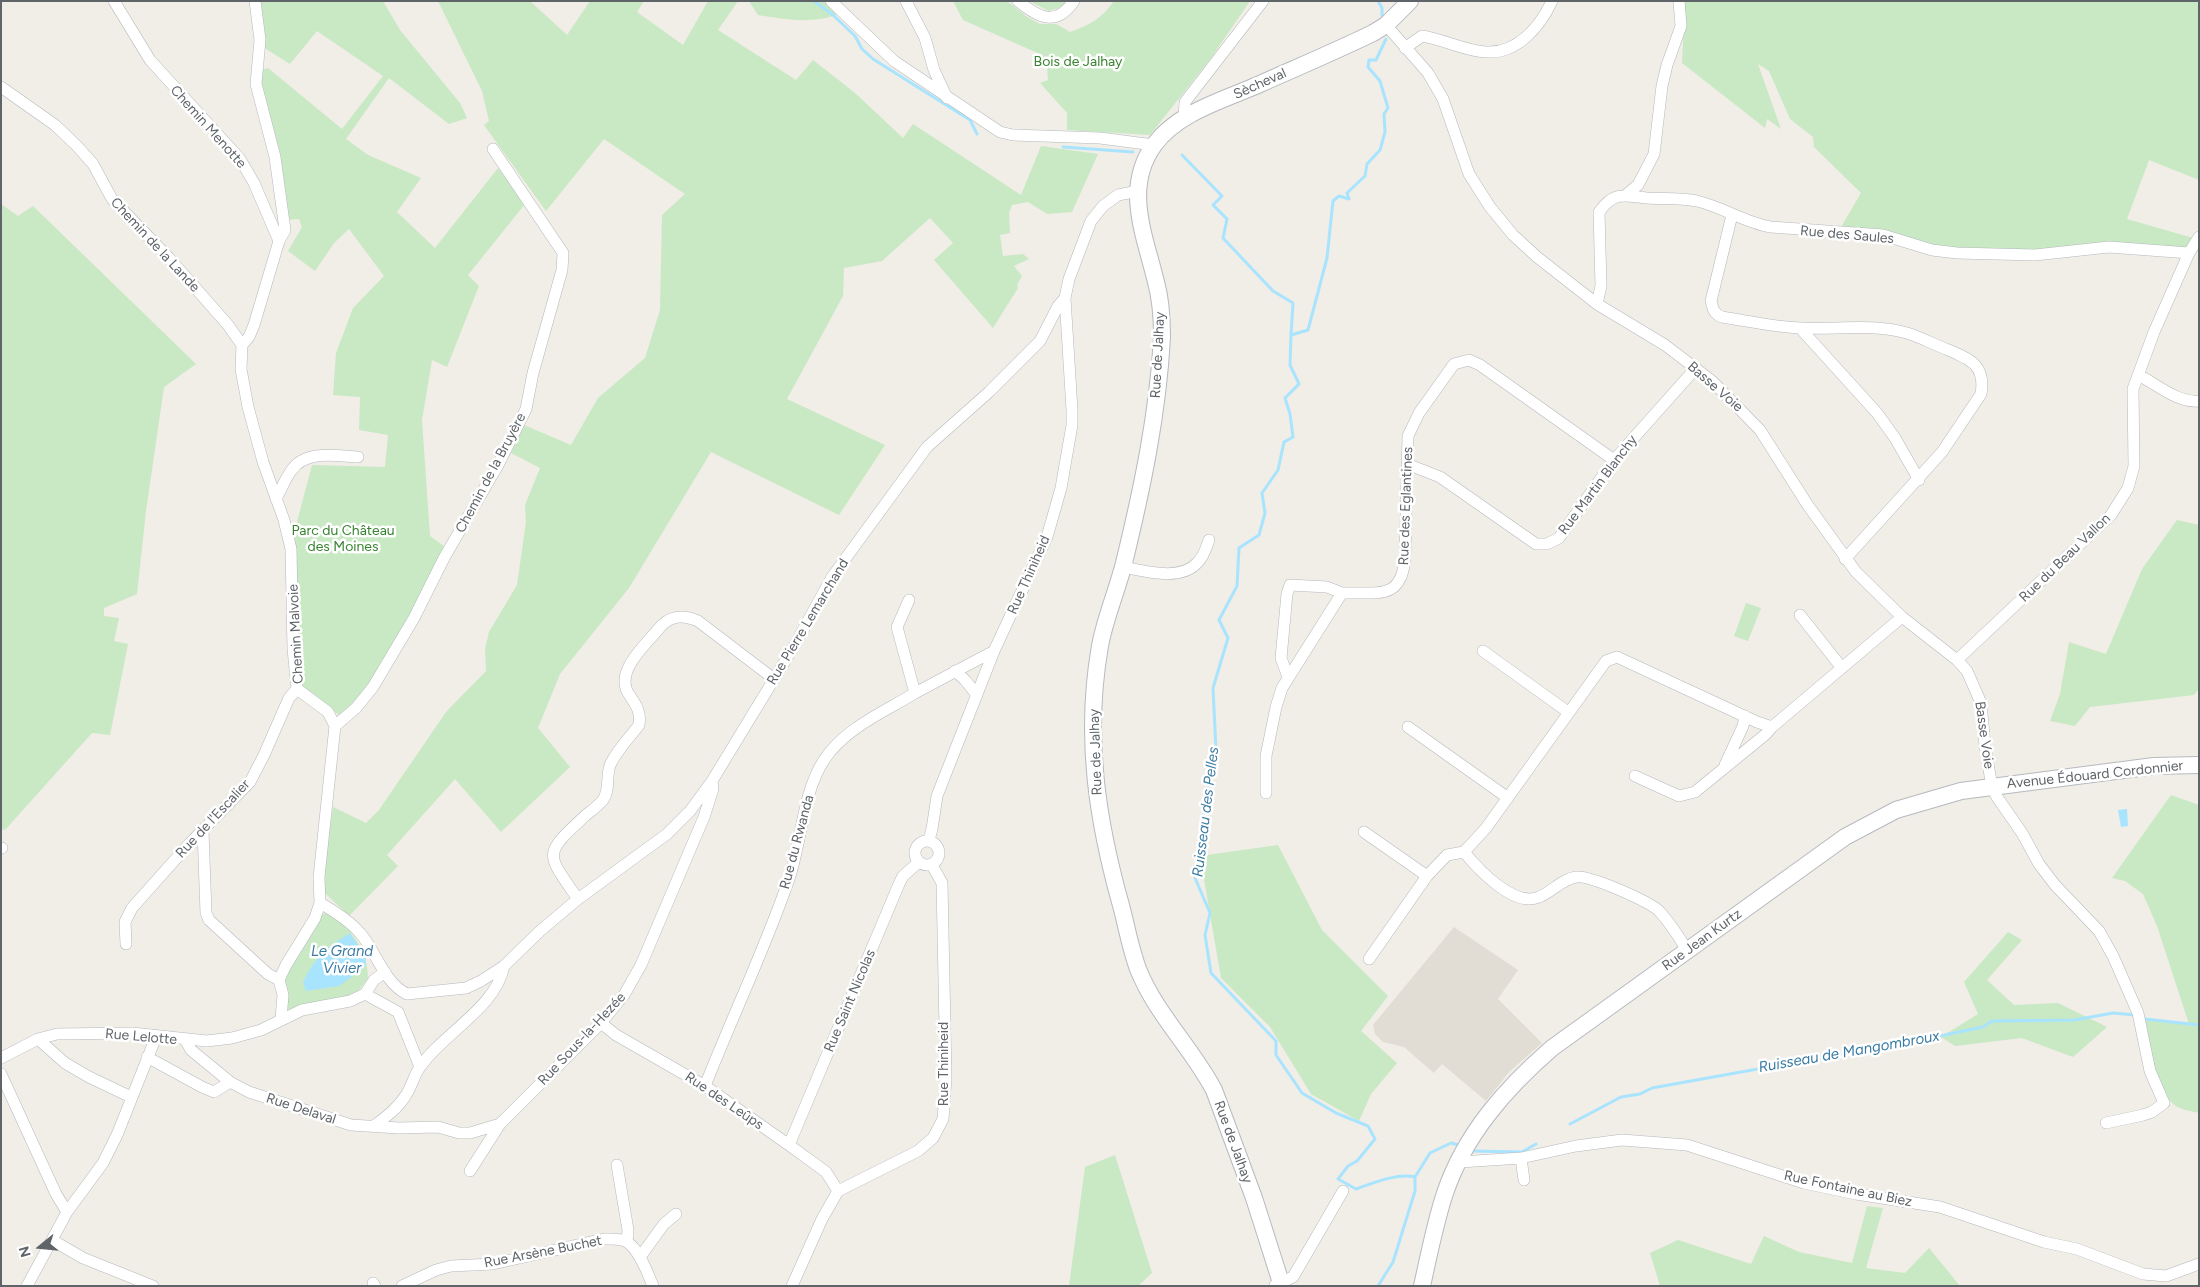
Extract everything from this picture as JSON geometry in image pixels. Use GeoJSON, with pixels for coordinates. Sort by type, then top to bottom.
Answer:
{"type":"FeatureCollection","features":[{"type":"Feature","properties":{"kind":"main road"},"geometry":{"type":"LineString","coordinates":[[1380,29],[1410,1]]}},
{"type":"Feature","properties":{"kind":"main road","name":"Sècheval"},"geometry":{"type":"LineString","coordinates":[[1154,145],[1168,129],[1184,118],[1380,29]]}},
{"type":"Feature","properties":{"kind":"main road","name":"Rue de Jalhay"},"geometry":{"type":"LineString","coordinates":[[1154,145],[1142,166],[1138,190],[1139,216],[1159,296],[1162,334],[1151,438],[1122,567],[1101,644],[1096,675],[1093,716],[1093,757],[1107,856],[1138,967],[1154,1001],[1206,1074],[1214,1090],[1254,1199],[1279,1284]]}},
{"type":"Feature","properties":{"kind":"main road","name":"Avenue Édouard Cordonnier"},"geometry":{"type":"LineString","coordinates":[[1992,787],[2145,769],[2154,766],[2199,765]]}},
{"type":"Feature","properties":{"kind":"main road","name":"Rue Jean Kurtz"},"geometry":{"type":"LineString","coordinates":[[1422,1286],[1445,1192],[1482,1121],[1521,1075],[1552,1048],[1844,838],[1896,810],[1961,791],[1992,787]]}},
{"type":"Feature","properties":{"kind":"street","name":"Chemin Menotte"},"geometry":{"type":"LineString","coordinates":[[114,1],[150,60],[240,159],[254,183],[279,242]]}},
{"type":"Feature","properties":{"kind":"street"},"geometry":{"type":"LineString","coordinates":[[242,345],[249,337],[254,325],[279,242],[285,230],[276,157],[256,84],[260,40],[255,1]]}},
{"type":"Feature","properties":{"kind":"street"},"geometry":{"type":"LineString","coordinates":[[831,1],[894,61],[1000,132],[1013,135],[1100,138],[1154,145]]}},
{"type":"Feature","properties":{"kind":"street"},"geometry":{"type":"LineString","coordinates":[[906,1],[925,38],[934,70],[947,98]]}},
{"type":"Feature","properties":{"kind":"street"},"geometry":{"type":"LineString","coordinates":[[1018,1],[1035,14],[1049,18],[1063,15],[1074,1]]}},
{"type":"Feature","properties":{"kind":"street"},"geometry":{"type":"LineString","coordinates":[[1184,118],[1185,102],[1263,1]]}},
{"type":"Feature","properties":{"kind":"street"},"geometry":{"type":"LineString","coordinates":[[1405,48],[1422,36],[1485,52],[1504,50],[1519,43],[1532,32],[1545,16],[1552,1]]}},
{"type":"Feature","properties":{"kind":"street"},"geometry":{"type":"LineString","coordinates":[[1597,304],[1601,286],[1599,212],[1612,198],[1628,194],[1638,185],[1654,154],[1665,72],[1681,26],[1679,1]]}},
{"type":"Feature","properties":{"kind":"street","name":"Basse Voie"},"geometry":{"type":"LineString","coordinates":[[1380,29],[1405,48],[1428,73],[1443,99],[1469,174],[1490,207],[1513,236],[1597,304],[1665,345],[1712,381],[1760,430],[1845,559],[1902,617],[1957,660],[1967,671],[1981,703],[1985,746],[1992,787]]}},
{"type":"Feature","properties":{"kind":"street","name":"Chemin de la Lande"},"geometry":{"type":"LineString","coordinates":[[1,87],[55,126],[78,146],[92,164],[112,199],[170,258],[228,325],[242,345]]}},
{"type":"Feature","properties":{"kind":"street","name":"Chemin de la Bruyère"},"geometry":{"type":"LineString","coordinates":[[335,726],[365,698],[414,618],[444,558],[498,465],[526,409],[530,396],[533,373],[562,270],[563,253],[493,149]]}},
{"type":"Feature","properties":{"kind":"street","name":"Rue Pierre Lemarchand"},"geometry":{"type":"LineString","coordinates":[[386,972],[401,991],[407,994],[466,988],[481,981],[504,966],[540,931],[578,899],[667,834],[690,811],[712,781],[774,679],[832,577],[926,447],[989,392],[1040,341],[1058,306],[1065,298],[1069,279],[1091,221],[1103,206],[1118,195],[1138,190]]}},
{"type":"Feature","properties":{"kind":"street","name":"Rue des Saules"},"geometry":{"type":"LineString","coordinates":[[1628,194],[1646,198],[1674,198],[1699,202],[1756,225],[1883,235],[1932,250],[1957,253],[2035,255],[2109,247],[2189,253]]}},
{"type":"Feature","properties":{"kind":"street"},"geometry":{"type":"LineString","coordinates":[[1732,215],[1711,301],[1713,310],[1722,317],[1800,328],[1853,327],[1908,333],[1973,362],[1981,373],[1983,384],[1981,394],[1942,452],[1919,480],[1845,559]]}},
{"type":"Feature","properties":{"kind":"street","name":"Rue du Beau Vallon"},"geometry":{"type":"LineString","coordinates":[[1957,660],[2111,515],[2128,488],[2134,466],[2133,389],[2154,332],[2189,253],[2198,241]]}},
{"type":"Feature","properties":{"kind":"street","name":"Rue Thiniheid"},"geometry":{"type":"LineString","coordinates":[[919,862],[915,850],[920,842],[928,840],[932,829],[937,796],[994,651],[1047,537],[1061,488],[1072,418],[1071,371],[1065,298]]}},
{"type":"Feature","properties":{"kind":"street"},"geometry":{"type":"LineString","coordinates":[[1800,328],[1877,413],[1895,438],[1919,480]]}},
{"type":"Feature","properties":{"kind":"street","name":"Chemin Malvoie"},"geometry":{"type":"LineString","coordinates":[[242,345],[241,369],[248,407],[276,500],[284,520],[291,549],[297,689],[328,712],[335,726]]}},
{"type":"Feature","properties":{"kind":"street","name":"Rue des Eglantines"},"geometry":{"type":"LineString","coordinates":[[1288,678],[1282,658],[1287,594],[1290,585],[1327,587],[1342,593],[1381,592],[1391,590],[1399,583],[1404,565],[1408,436],[1419,413],[1454,364],[1469,360],[1480,365],[1614,460]]}},
{"type":"Feature","properties":{"kind":"street","name":"Rue Martin Blanchy"},"geometry":{"type":"LineString","coordinates":[[1407,464],[1440,477],[1536,544],[1548,544],[1559,538],[1614,460],[1696,368]]}},
{"type":"Feature","properties":{"kind":"street"},"geometry":{"type":"LineString","coordinates":[[2138,375],[2190,402],[2199,401]]}},
{"type":"Feature","properties":{"kind":"street"},"geometry":{"type":"LineString","coordinates":[[276,500],[292,469],[305,458],[320,456],[358,457]]}},
{"type":"Feature","properties":{"kind":"street"},"geometry":{"type":"LineString","coordinates":[[1122,567],[1149,572],[1171,573],[1186,570],[1198,563],[1209,540]]}},
{"type":"Feature","properties":{"kind":"street"},"geometry":{"type":"LineString","coordinates":[[1266,793],[1266,756],[1276,707],[1288,678],[1342,593]]}},
{"type":"Feature","properties":{"kind":"street"},"geometry":{"type":"LineString","coordinates":[[909,600],[897,626],[915,693]]}},
{"type":"Feature","properties":{"kind":"street"},"geometry":{"type":"LineString","coordinates":[[1800,614],[1842,668]]}},
{"type":"Feature","properties":{"kind":"street"},"geometry":{"type":"LineString","coordinates":[[578,899],[556,868],[552,858],[553,851],[558,841],[602,800],[608,789],[611,763],[640,720],[636,703],[624,687],[627,669],[666,620],[678,616],[687,616],[698,621],[774,679]]}},
{"type":"Feature","properties":{"kind":"street"},"geometry":{"type":"LineString","coordinates":[[1635,776],[1679,796],[1695,792],[1766,734],[1772,726],[1902,617]]}},
{"type":"Feature","properties":{"kind":"street","name":"Rue du Rwanda"},"geometry":{"type":"LineString","coordinates":[[705,1086],[789,878],[810,794],[817,773],[824,760],[843,738],[915,693],[994,651]]}},
{"type":"Feature","properties":{"kind":"street"},"geometry":{"type":"LineString","coordinates":[[1483,651],[1568,712]]}},
{"type":"Feature","properties":{"kind":"street"},"geometry":{"type":"LineString","coordinates":[[1369,959],[1428,876],[1447,855],[1464,852],[1486,828],[1606,661],[1617,657],[1745,716],[1772,726]]}},
{"type":"Feature","properties":{"kind":"street"},"geometry":{"type":"LineString","coordinates":[[955,671],[977,695]]}},
{"type":"Feature","properties":{"kind":"street","name":"Rue de l'Escalier"},"geometry":{"type":"LineString","coordinates":[[126,944],[125,922],[132,908],[190,843],[250,782],[289,698],[297,689]]}},
{"type":"Feature","properties":{"kind":"street"},"geometry":{"type":"LineString","coordinates":[[1723,769],[1743,726],[1745,716]]}},
{"type":"Feature","properties":{"kind":"street"},"geometry":{"type":"LineString","coordinates":[[281,1019],[283,1001],[279,980],[315,918],[320,903],[319,877],[335,726]]}},
{"type":"Feature","properties":{"kind":"street"},"geometry":{"type":"LineString","coordinates":[[1408,727],[1508,798]]}},
{"type":"Feature","properties":{"kind":"street","name":"Rue Sous-la-Hezée"},"geometry":{"type":"LineString","coordinates":[[470,1171],[500,1124],[600,1023],[624,995],[641,965],[704,817],[713,790],[712,781]]}},
{"type":"Feature","properties":{"kind":"street"},"geometry":{"type":"LineString","coordinates":[[1992,787],[2022,833],[2039,864],[2055,885],[2099,931],[2138,1012],[2150,1072],[2164,1103],[2152,1112],[2106,1123]]}},
{"type":"Feature","properties":{"kind":"street"},"geometry":{"type":"LineString","coordinates":[[203,831],[206,913],[209,920],[268,974],[279,980]]}},
{"type":"Feature","properties":{"kind":"street"},"geometry":{"type":"LineString","coordinates":[[1364,832],[1428,876]]}},
{"type":"Feature","properties":{"kind":"street"},"geometry":{"type":"LineString","coordinates":[[919,862],[932,865],[938,859],[940,851],[936,844],[928,840]]}},
{"type":"Feature","properties":{"kind":"street"},"geometry":{"type":"LineString","coordinates":[[1464,852],[1479,870],[1515,895],[1526,899],[1538,898],[1576,877],[1588,878],[1648,903],[1660,912],[1688,950]]}},
{"type":"Feature","properties":{"kind":"street","name":"Rue Saint Nicolas"},"geometry":{"type":"LineString","coordinates":[[789,1145],[899,884],[904,876],[919,862]]}},
{"type":"Feature","properties":{"kind":"street","name":"Rue Thiniheid"},"geometry":{"type":"LineString","coordinates":[[838,1191],[918,1151],[933,1138],[943,1119],[946,1078],[942,884],[932,865]]}},
{"type":"Feature","properties":{"kind":"street"},"geometry":{"type":"LineString","coordinates":[[320,903],[340,914],[360,932],[386,972],[374,980],[365,994],[398,1012],[420,1067]]}},
{"type":"Feature","properties":{"kind":"street"},"geometry":{"type":"LineString","coordinates":[[374,1126],[391,1114],[406,1095],[420,1067],[489,998],[502,978],[504,966]]}},
{"type":"Feature","properties":{"kind":"street","name":"Rue Lelotte"},"geometry":{"type":"LineString","coordinates":[[1,1058],[38,1040],[57,1034],[132,1034],[207,1042],[232,1038],[261,1030],[302,1010],[350,1000],[365,994]]}},
{"type":"Feature","properties":{"kind":"street","name":"Rue des Leûps"},"geometry":{"type":"LineString","coordinates":[[600,1023],[616,1035],[705,1086],[789,1145],[826,1172],[838,1191]]}},
{"type":"Feature","properties":{"kind":"street"},"geometry":{"type":"LineString","coordinates":[[26,1286],[67,1212],[103,1163],[117,1135],[156,1037]]}},
{"type":"Feature","properties":{"kind":"street"},"geometry":{"type":"LineString","coordinates":[[38,1040],[65,1063],[131,1097]]}},
{"type":"Feature","properties":{"kind":"street","name":"Rue Delaval"},"geometry":{"type":"LineString","coordinates":[[186,1041],[191,1050],[230,1082],[249,1092],[351,1125],[399,1128],[422,1126],[470,1134],[500,1124]]}},
{"type":"Feature","properties":{"kind":"street"},"geometry":{"type":"LineString","coordinates":[[147,1057],[214,1092],[230,1082]]}},
{"type":"Feature","properties":{"kind":"street"},"geometry":{"type":"LineString","coordinates":[[1,1074],[56,1194],[67,1212]]}},
{"type":"Feature","properties":{"kind":"street","name":"Rue Fontaine au Biez"},"geometry":{"type":"LineString","coordinates":[[1460,1162],[1521,1158],[1576,1146],[1622,1140],[1688,1145],[1804,1183],[1856,1194],[1940,1207],[2044,1242],[2077,1249],[2143,1274],[2166,1276],[2199,1264]]}},
{"type":"Feature","properties":{"kind":"street"},"geometry":{"type":"LineString","coordinates":[[1521,1158],[1524,1180]]}},
{"type":"Feature","properties":{"kind":"street"},"geometry":{"type":"LineString","coordinates":[[617,1165],[628,1230],[628,1242],[640,1257],[653,1286]]}},
{"type":"Feature","properties":{"kind":"street"},"geometry":{"type":"LineString","coordinates":[[792,1286],[822,1219],[838,1191]]}},
{"type":"Feature","properties":{"kind":"street"},"geometry":{"type":"LineString","coordinates":[[1279,1284],[1293,1277],[1344,1191]]}},
{"type":"Feature","properties":{"kind":"street"},"geometry":{"type":"LineString","coordinates":[[640,1257],[664,1224],[676,1214]]}},
{"type":"Feature","properties":{"kind":"street","name":"Rue Arsène Buchet"},"geometry":{"type":"LineString","coordinates":[[402,1286],[436,1270],[451,1266],[493,1264],[604,1240],[614,1239],[628,1242]]}},
{"type":"Feature","properties":{"kind":"street"},"geometry":{"type":"LineString","coordinates":[[52,1240],[83,1258],[153,1286]]}},
{"type":"Feature","properties":{"kind":"shaded area"},"geometry":{"type":"Polygon","coordinates":[[[1454,927],[1518,970],[1498,999],[1542,1043],[1509,1072],[1486,1101],[1442,1064],[1434,1073],[1404,1047],[1383,1042],[1375,1034],[1373,1025],[1454,927]]]}},
{"type":"Feature","properties":{"kind":"green space","name":"Parc du Château des Moines"},"geometry":{"type":"Polygon","coordinates":[[[258,1],[383,1],[400,30],[460,103],[467,118],[449,124],[389,78],[346,139],[368,155],[421,178],[397,212],[435,248],[498,168],[525,204],[468,275],[479,286],[447,367],[432,360],[422,420],[430,536],[448,549],[371,685],[340,716],[300,686],[293,537],[312,465],[385,467],[388,435],[359,430],[360,397],[333,395],[336,353],[353,308],[384,276],[349,229],[334,243],[315,271],[288,251],[302,227],[299,219],[287,220],[279,161],[261,80],[262,70],[268,68],[342,129],[383,76],[317,31],[290,64],[263,47],[258,1]]]}},
{"type":"Feature","properties":{"kind":"green space"},"geometry":{"type":"Polygon","coordinates":[[[438,1],[530,1],[567,35],[590,1],[644,1],[637,12],[683,45],[708,1],[738,1],[718,30],[796,80],[813,60],[855,93],[903,138],[913,124],[1021,195],[1041,146],[1098,154],[1072,212],[1047,214],[1028,202],[1012,205],[1009,213],[1010,233],[1000,235],[1003,256],[1023,254],[1029,259],[1014,266],[1022,276],[1017,285],[1018,288],[993,328],[934,260],[953,243],[930,218],[882,261],[844,268],[843,296],[787,399],[885,445],[839,515],[711,452],[629,588],[560,674],[538,728],[570,767],[501,832],[455,779],[387,855],[398,866],[349,916],[324,892],[324,872],[333,807],[366,823],[379,810],[446,712],[486,671],[485,649],[489,632],[517,585],[526,522],[525,505],[540,468],[511,453],[524,425],[571,445],[598,398],[645,358],[660,310],[662,215],[685,194],[604,139],[546,211],[484,125],[489,121],[482,91],[438,1]]]}},
{"type":"Feature","properties":{"kind":"green space"},"geometry":{"type":"Polygon","coordinates":[[[749,1],[826,1],[840,14],[809,20],[758,15],[749,1]]]}},
{"type":"Feature","properties":{"kind":"green space","name":"Bois de Jalhay"},"geometry":{"type":"Polygon","coordinates":[[[953,1],[1007,1],[1040,24],[1056,24],[1070,32],[1095,21],[1114,1],[1250,1],[1211,58],[1150,135],[1067,130],[1067,113],[1040,83],[1048,80],[1047,65],[1042,55],[963,20],[953,1]]]}},
{"type":"Feature","properties":{"kind":"green space"},"geometry":{"type":"Polygon","coordinates":[[[1029,1],[1066,1],[1061,7],[1049,11],[1029,1]]]}},
{"type":"Feature","properties":{"kind":"green space"},"geometry":{"type":"Polygon","coordinates":[[[1685,1],[2199,1],[2199,180],[2149,160],[2127,219],[2193,238],[2187,250],[2035,251],[1933,246],[1841,227],[1861,193],[1814,147],[1813,137],[1790,119],[1769,71],[1758,64],[1781,129],[1767,119],[1765,128],[1682,63],[1685,1]]]}},
{"type":"Feature","properties":{"kind":"green space"},"geometry":{"type":"Polygon","coordinates":[[[1,204],[18,216],[33,206],[196,364],[164,387],[146,511],[137,594],[104,608],[104,616],[119,618],[114,641],[128,644],[110,735],[92,733],[5,830],[1,829],[1,204]]]}},
{"type":"Feature","properties":{"kind":"green space"},"geometry":{"type":"Polygon","coordinates":[[[2177,520],[2199,525],[2199,689],[2194,695],[2090,707],[2075,726],[2050,721],[2060,694],[2069,642],[2106,654],[2142,569],[2177,520]]]}},
{"type":"Feature","properties":{"kind":"green space"},"geometry":{"type":"Polygon","coordinates":[[[1746,603],[1761,608],[1748,641],[1734,636],[1746,603]]]}},
{"type":"Feature","properties":{"kind":"green space"},"geometry":{"type":"Polygon","coordinates":[[[2171,795],[2199,805],[2199,1113],[2176,1106],[2168,1098],[2156,1078],[2145,1019],[2189,1024],[2157,926],[2143,894],[2125,881],[2112,878],[2171,795]]]}},
{"type":"Feature","properties":{"kind":"green space"},"geometry":{"type":"Polygon","coordinates":[[[1278,845],[1322,930],[1388,996],[1361,1031],[1397,1063],[1371,1094],[1359,1121],[1311,1094],[1270,1027],[1221,978],[1200,856],[1278,845]]]}},
{"type":"Feature","properties":{"kind":"green space"},"geometry":{"type":"Polygon","coordinates":[[[329,912],[357,941],[365,958],[368,978],[359,990],[347,996],[287,1010],[284,979],[291,964],[323,914],[329,912]]]}},
{"type":"Feature","properties":{"kind":"green space"},"geometry":{"type":"Polygon","coordinates":[[[2008,932],[2022,940],[1987,980],[2014,1005],[2058,1003],[2107,1027],[2073,1057],[2022,1038],[1955,1046],[1941,1037],[1978,1014],[1964,982],[2008,932]]]}},
{"type":"Feature","properties":{"kind":"green space"},"geometry":{"type":"Polygon","coordinates":[[[1115,1155],[1152,1273],[1138,1286],[1069,1286],[1085,1167],[1115,1155]]]}},
{"type":"Feature","properties":{"kind":"green space"},"geometry":{"type":"Polygon","coordinates":[[[1867,1206],[1883,1208],[1866,1268],[1905,1273],[1929,1248],[1960,1286],[1660,1286],[1650,1253],[1678,1240],[1751,1264],[1764,1236],[1799,1252],[1852,1263],[1867,1206]]]}},
{"type":"Feature","properties":{"kind":"water"},"geometry":{"type":"Polygon","coordinates":[[[2127,809],[2128,826],[2121,827],[2118,810],[2127,809]]]}},
{"type":"Feature","properties":{"kind":"water","name":"Le Grand Vivier"},"geometry":{"type":"Polygon","coordinates":[[[350,933],[366,958],[365,967],[339,986],[306,991],[303,983],[316,960],[328,948],[350,933]]]}},
{"type":"Feature","properties":{"kind":"waterway"},"geometry":{"type":"LineString","coordinates":[[814,1],[833,15],[855,36],[862,49],[873,59],[970,120],[977,134]]}},
{"type":"Feature","properties":{"kind":"waterway","name":"Ruisseau des Pelles"},"geometry":{"type":"LineString","coordinates":[[1378,1],[1382,8],[1382,18]]}},
{"type":"Feature","properties":{"kind":"waterway","name":"Ruisseau des Pelles"},"geometry":{"type":"LineString","coordinates":[[1386,39],[1376,60],[1369,60],[1368,67],[1380,81],[1388,108],[1384,114],[1385,132],[1380,150],[1367,164],[1365,176],[1347,193],[1349,199],[1339,196],[1333,201],[1327,258],[1308,330],[1291,335],[1290,365],[1299,384],[1285,398],[1290,414],[1293,437],[1284,442],[1278,470],[1262,493],[1265,513],[1259,535],[1239,548],[1237,586],[1219,620],[1228,638],[1213,688],[1216,750],[1204,806],[1204,830],[1195,878],[1210,913],[1205,935],[1211,973],[1276,1041],[1276,1055],[1302,1093],[1336,1113],[1368,1126],[1375,1139],[1357,1161],[1348,1166],[1338,1179],[1356,1189],[1393,1177],[1415,1177]]}},
{"type":"Feature","properties":{"kind":"waterway"},"geometry":{"type":"LineString","coordinates":[[1063,147],[1133,152]]}},
{"type":"Feature","properties":{"kind":"waterway"},"geometry":{"type":"LineString","coordinates":[[1182,155],[1222,196],[1213,205],[1227,219],[1223,238],[1273,291],[1293,303],[1291,335]]}},
{"type":"Feature","properties":{"kind":"waterway","name":"Ruisseau de Mangombroux"},"geometry":{"type":"LineString","coordinates":[[1570,1124],[1621,1097],[1640,1094],[1652,1088],[1930,1038],[1983,1027],[1992,1021],[2074,1020],[2113,1013],[2135,1015]]}},
{"type":"Feature","properties":{"kind":"waterway","name":"Ruisseau de Mangombroux"},"geometry":{"type":"LineString","coordinates":[[2145,1019],[2199,1025]]}},
{"type":"Feature","properties":{"kind":"waterway","name":"Ruisseau de Mangombroux"},"geometry":{"type":"LineString","coordinates":[[1378,1286],[1393,1262],[1415,1191],[1415,1177],[1430,1153],[1451,1143],[1458,1145]]}},
{"type":"Feature","properties":{"kind":"waterway","name":"Ruisseau de Mangombroux"},"geometry":{"type":"LineString","coordinates":[[1472,1151],[1522,1152],[1536,1144]]}}]}
